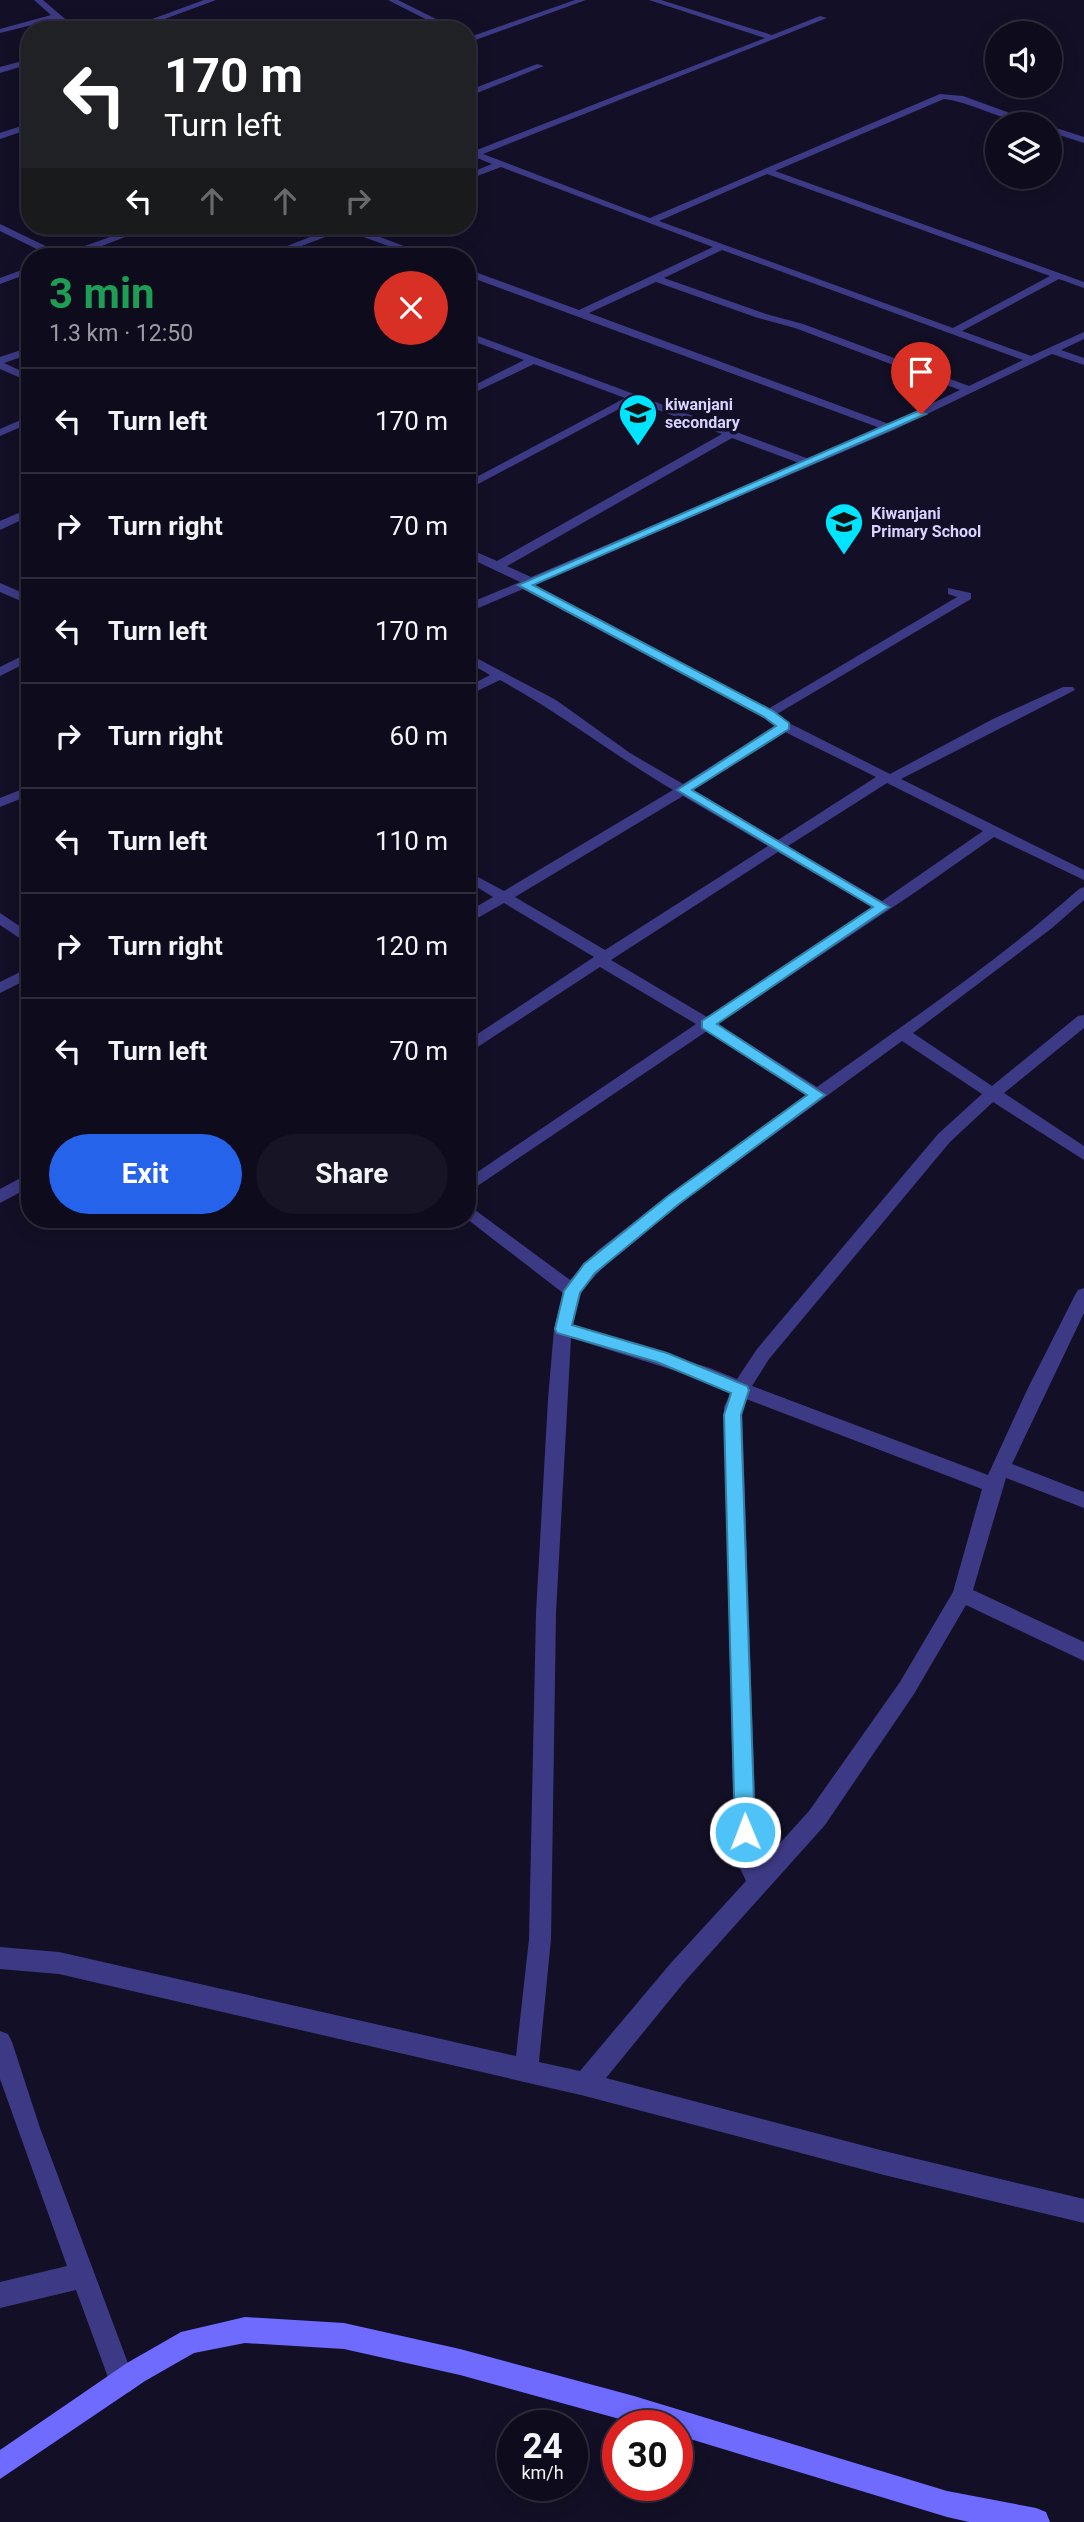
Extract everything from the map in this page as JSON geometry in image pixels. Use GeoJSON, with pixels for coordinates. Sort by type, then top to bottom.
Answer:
{"type":"FeatureCollection","features":[{"type":"Feature","properties":{"kind":"street"},"geometry":{"type":"LineString","coordinates":[[38,0],[63,21]]}},
{"type":"Feature","properties":{"kind":"street"},"geometry":{"type":"LineString","coordinates":[[158,21],[212,0]]}},
{"type":"Feature","properties":{"kind":"street"},"geometry":{"type":"LineString","coordinates":[[392,0],[435,21]]}},
{"type":"Feature","properties":{"kind":"street"},"geometry":{"type":"LineString","coordinates":[[476,37],[582,0]]}},
{"type":"Feature","properties":{"kind":"street"},"geometry":{"type":"LineString","coordinates":[[653,0],[774,38]]}},
{"type":"Feature","properties":{"kind":"street"},"geometry":{"type":"LineString","coordinates":[[38,21],[57,16]]}},
{"type":"Feature","properties":{"kind":"street"},"geometry":{"type":"LineString","coordinates":[[476,150],[823,18]]}},
{"type":"Feature","properties":{"kind":"street"},"geometry":{"type":"LineString","coordinates":[[0,31],[21,25]]}},
{"type":"Feature","properties":{"kind":"street"},"geometry":{"type":"LineString","coordinates":[[0,70],[21,64]]}},
{"type":"Feature","properties":{"kind":"street"},"geometry":{"type":"LineString","coordinates":[[476,91],[540,66]]}},
{"type":"Feature","properties":{"kind":"street"},"geometry":{"type":"LineString","coordinates":[[650,221],[943,96],[1000,112]]}},
{"type":"Feature","properties":{"kind":"street"},"geometry":{"type":"LineString","coordinates":[[0,136],[21,129]]}},
{"type":"Feature","properties":{"kind":"street"},"geometry":{"type":"LineString","coordinates":[[1062,133],[1084,140]]}},
{"type":"Feature","properties":{"kind":"street"},"geometry":{"type":"LineString","coordinates":[[476,154],[650,221],[1032,360]]}},
{"type":"Feature","properties":{"kind":"street"},"geometry":{"type":"LineString","coordinates":[[476,173],[500,164]]}},
{"type":"Feature","properties":{"kind":"street"},"geometry":{"type":"LineString","coordinates":[[766,171],[1084,285]]}},
{"type":"Feature","properties":{"kind":"street"},"geometry":{"type":"LineString","coordinates":[[0,227],[43,248]]}},
{"type":"Feature","properties":{"kind":"street"},"geometry":{"type":"LineString","coordinates":[[87,248],[124,235]]}},
{"type":"Feature","properties":{"kind":"street"},"geometry":{"type":"LineString","coordinates":[[291,248],[323,235]]}},
{"type":"Feature","properties":{"kind":"street"},"geometry":{"type":"LineString","coordinates":[[369,235],[404,248]]}},
{"type":"Feature","properties":{"kind":"street"},"geometry":{"type":"LineString","coordinates":[[581,313],[721,247]]}},
{"type":"Feature","properties":{"kind":"street"},"geometry":{"type":"LineString","coordinates":[[0,281],[21,273]]}},
{"type":"Feature","properties":{"kind":"street"},"geometry":{"type":"LineString","coordinates":[[476,275],[737,374],[890,428]]}},
{"type":"Feature","properties":{"kind":"street"},"geometry":{"type":"LineString","coordinates":[[955,331],[1059,275]]}},
{"type":"Feature","properties":{"kind":"street"},"geometry":{"type":"LineString","coordinates":[[656,278],[762,316],[799,326],[970,390]]}},
{"type":"Feature","properties":{"kind":"street"},"geometry":{"type":"LineString","coordinates":[[476,605],[890,428],[1084,335]]}},
{"type":"Feature","properties":{"kind":"street"},"geometry":{"type":"LineString","coordinates":[[476,338],[807,462]]}},
{"type":"Feature","properties":{"kind":"street"},"geometry":{"type":"LineString","coordinates":[[1053,351],[1084,362]]}},
{"type":"Feature","properties":{"kind":"street"},"geometry":{"type":"LineString","coordinates":[[0,363],[21,354]]}},
{"type":"Feature","properties":{"kind":"street"},"geometry":{"type":"LineString","coordinates":[[476,388],[535,359]]}},
{"type":"Feature","properties":{"kind":"street"},"geometry":{"type":"LineString","coordinates":[[0,363],[21,374]]}},
{"type":"Feature","properties":{"kind":"street"},"geometry":{"type":"LineString","coordinates":[[476,482],[634,397]]}},
{"type":"Feature","properties":{"kind":"street"},"geometry":{"type":"LineString","coordinates":[[0,433],[21,423]]}},
{"type":"Feature","properties":{"kind":"street"},"geometry":{"type":"LineString","coordinates":[[498,566],[732,433]]}},
{"type":"Feature","properties":{"kind":"street"},"geometry":{"type":"LineString","coordinates":[[0,526],[21,516]]}},
{"type":"Feature","properties":{"kind":"street"},"geometry":{"type":"LineString","coordinates":[[476,556],[768,714],[784,726],[991,832],[1078,874],[1084,860]]}},
{"type":"Feature","properties":{"kind":"street"},"geometry":{"type":"LineString","coordinates":[[0,586],[21,596]]}},
{"type":"Feature","properties":{"kind":"street"},"geometry":{"type":"LineString","coordinates":[[768,714],[967,596],[953,592]]}},
{"type":"Feature","properties":{"kind":"street"},"geometry":{"type":"LineString","coordinates":[[0,672],[21,661]]}},
{"type":"Feature","properties":{"kind":"street"},"geometry":{"type":"LineString","coordinates":[[476,662],[551,703],[625,756],[882,907]]}},
{"type":"Feature","properties":{"kind":"street"},"geometry":{"type":"LineString","coordinates":[[476,687],[499,675]]}},
{"type":"Feature","properties":{"kind":"street"},"geometry":{"type":"LineString","coordinates":[[476,1043],[602,959],[888,778],[1068,690]]}},
{"type":"Feature","properties":{"kind":"street"},"geometry":{"type":"LineString","coordinates":[[476,913],[683,790],[784,726]]}},
{"type":"Feature","properties":{"kind":"street"},"geometry":{"type":"LineString","coordinates":[[0,803],[21,794]]}},
{"type":"Feature","properties":{"kind":"street"},"geometry":{"type":"LineString","coordinates":[[476,1181],[991,832]]}},
{"type":"Feature","properties":{"kind":"street"},"geometry":{"type":"LineString","coordinates":[[476,881],[818,1095]]}},
{"type":"Feature","properties":{"kind":"street"},"geometry":{"type":"LineString","coordinates":[[526,2070],[540,1939],[546,1613],[563,1329],[572,1291],[590,1268],[642,1224],[1047,925],[1084,892]]}},
{"type":"Feature","properties":{"kind":"street"},"geometry":{"type":"LineString","coordinates":[[0,918],[21,933]]}},
{"type":"Feature","properties":{"kind":"street"},"geometry":{"type":"LineString","coordinates":[[0,988],[21,976]]}},
{"type":"Feature","properties":{"kind":"street"},"geometry":{"type":"LineString","coordinates":[[759,1883],[750,1866],[745,1832],[732,1415],[741,1390],[763,1354],[944,1138],[992,1094],[1084,1020]]}},
{"type":"Feature","properties":{"kind":"street"},"geometry":{"type":"LineString","coordinates":[[901,1033],[1084,1154]]}},
{"type":"Feature","properties":{"kind":"street"},"geometry":{"type":"LineString","coordinates":[[0,1197],[21,1184]]}},
{"type":"Feature","properties":{"kind":"street"},"geometry":{"type":"LineString","coordinates":[[476,1217],[572,1291]]}},
{"type":"Feature","properties":{"kind":"street"},"geometry":{"type":"LineString","coordinates":[[585,2084],[678,1972],[811,1826],[907,1688],[962,1594],[976,1535],[997,1477],[1036,1390],[1084,1295]]}},
{"type":"Feature","properties":{"kind":"street"},"geometry":{"type":"LineString","coordinates":[[563,1329],[661,1357],[741,1390],[997,1477],[1084,1500]]}},
{"type":"Feature","properties":{"kind":"street"},"geometry":{"type":"LineString","coordinates":[[962,1594],[1084,1652]]}},
{"type":"Feature","properties":{"kind":"street"},"geometry":{"type":"LineString","coordinates":[[0,1958],[34,1958],[60,1963],[526,2070],[884,2163],[1084,2211]]}},
{"type":"Feature","properties":{"kind":"street"},"geometry":{"type":"LineString","coordinates":[[0,2042],[27,2125],[85,2275],[121,2382]]}},
{"type":"Feature","properties":{"kind":"street"},"geometry":{"type":"LineString","coordinates":[[0,2295],[85,2275]]}},
{"type":"Feature","properties":{"kind":"street"},"geometry":{"type":"LineString","coordinates":[[0,2466],[121,2382],[190,2341],[245,2330],[277,2330],[344,2336],[387,2344],[634,2409],[947,2504],[1036,2522]]}},
{"type":"Feature","properties":{"kind":"place","name":"kiwanjani secondary"},"geometry":{"type":"Point","coordinates":[638,447]}},
{"type":"Feature","properties":{"kind":"place","name":"Kiwanjani Primary School"},"geometry":{"type":"Point","coordinates":[844,556]}},
{"type":"Feature","properties":{"kind":"route"},"geometry":{"type":"LineString","coordinates":[[745,1832],[732,1415],[741,1390],[661,1357],[563,1329],[572,1291],[590,1268],[673,1200],[818,1095],[707,1024],[882,907],[683,790],[784,726],[768,714],[524,585],[921,414]]}}]}
